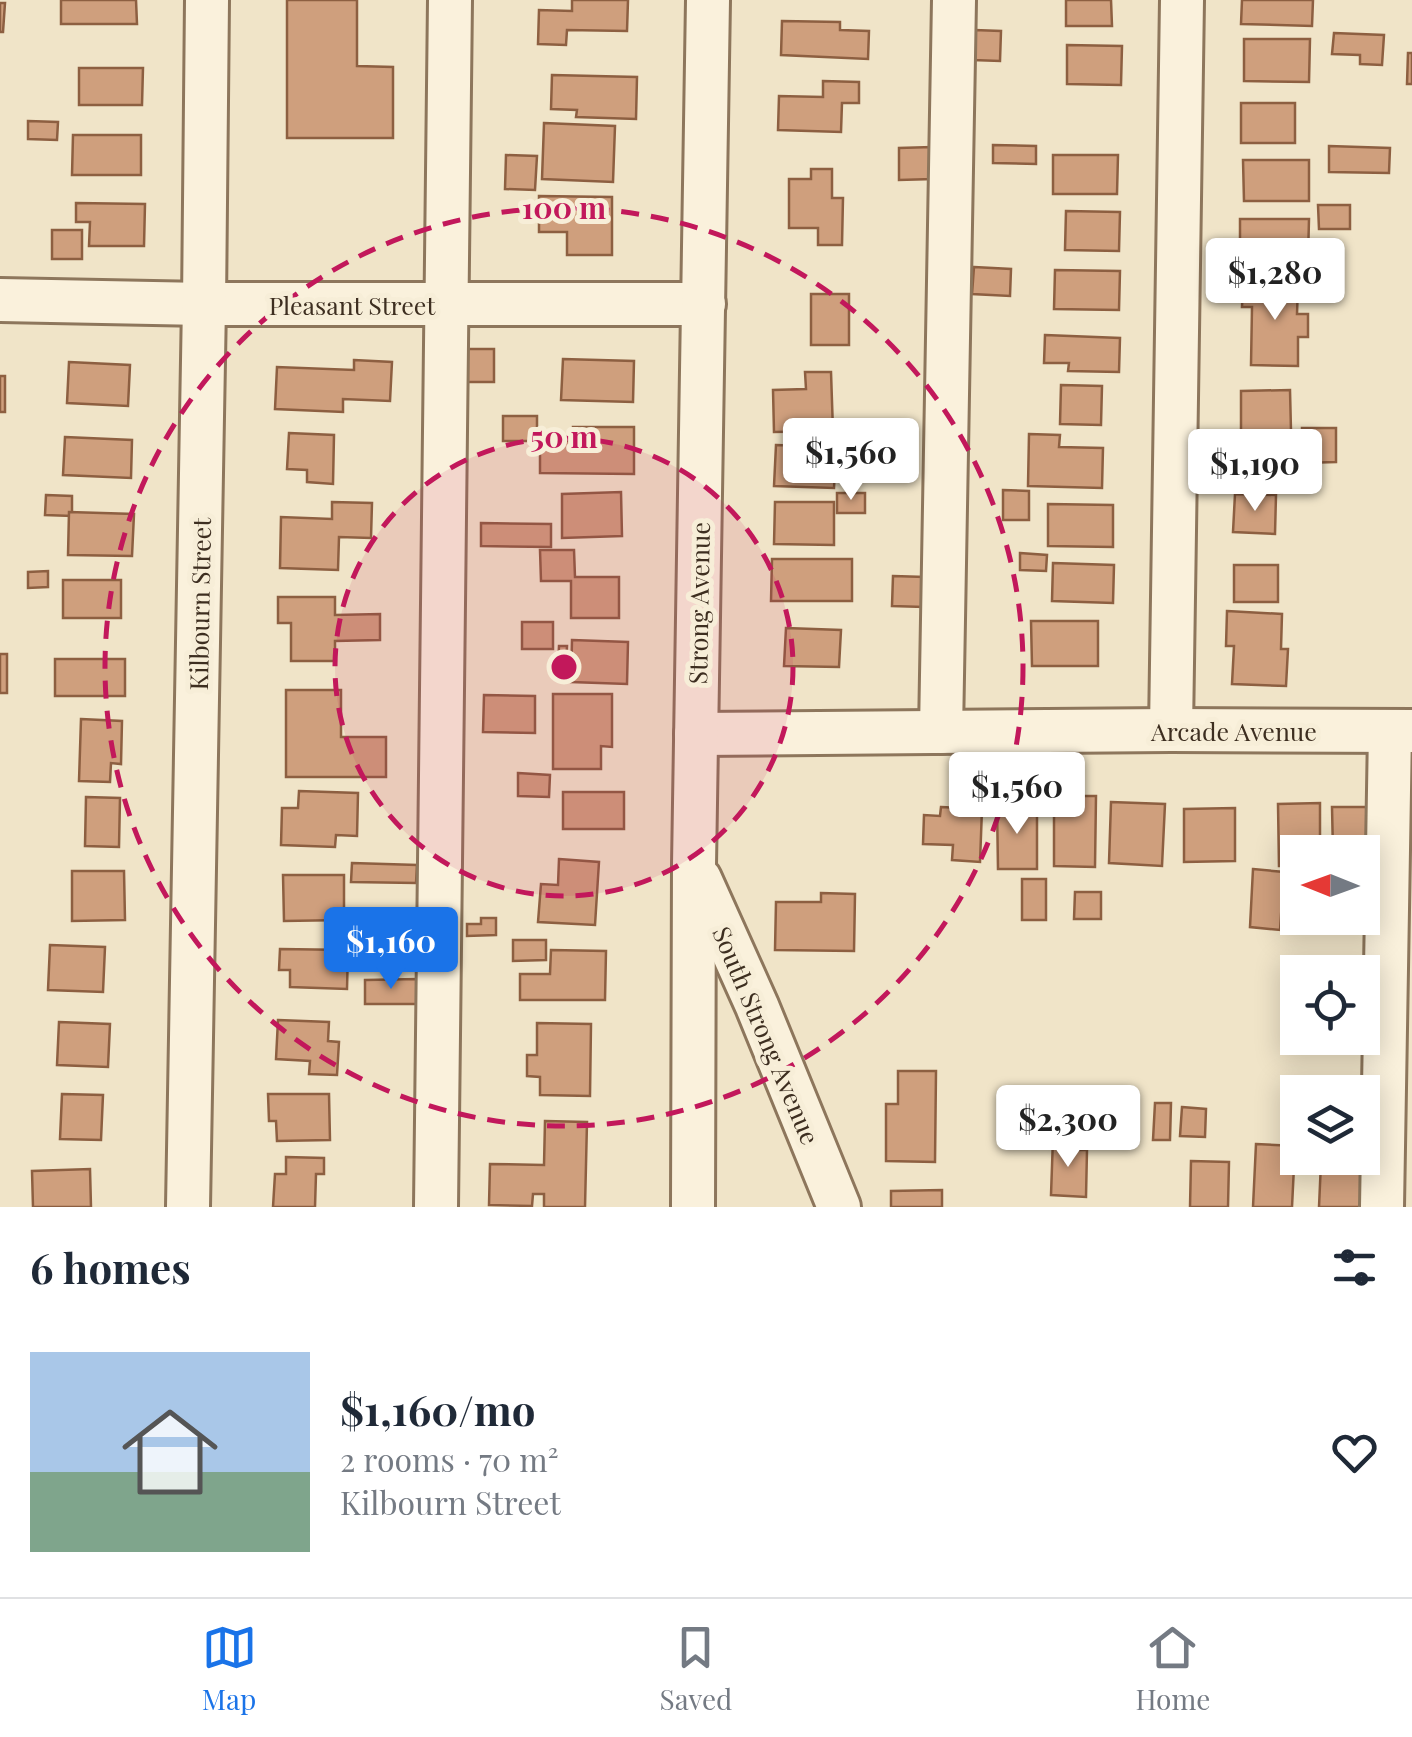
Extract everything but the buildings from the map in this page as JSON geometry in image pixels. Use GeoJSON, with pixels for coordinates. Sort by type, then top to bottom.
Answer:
{"type":"FeatureCollection","features":[{"type":"Feature","properties":{"kind":"street","name":"Kilbourn Street"},"geometry":{"type":"LineString","coordinates":[[188,1207],[207,0]]}},
{"type":"Feature","properties":{"kind":"street"},"geometry":{"type":"LineString","coordinates":[[436,1207],[450,0]]}},
{"type":"Feature","properties":{"kind":"street","name":"Strong Avenue"},"geometry":{"type":"LineString","coordinates":[[692,1207],[708,0]]}},
{"type":"Feature","properties":{"kind":"street"},"geometry":{"type":"LineString","coordinates":[[941,732],[954,0]]}},
{"type":"Feature","properties":{"kind":"street"},"geometry":{"type":"LineString","coordinates":[[1171,730],[1182,0]]}},
{"type":"Feature","properties":{"kind":"street","name":"Pleasant Street"},"geometry":{"type":"LineString","coordinates":[[0,300],[704,304]]}},
{"type":"Feature","properties":{"kind":"street"},"geometry":{"type":"LineString","coordinates":[[1382,1207],[1401,731]]}},
{"type":"Feature","properties":{"kind":"street","name":"Arcade Avenue"},"geometry":{"type":"LineString","coordinates":[[696,734],[1401,731]]}},
{"type":"Feature","properties":{"kind":"street","name":"South Strong Avenue"},"geometry":{"type":"LineString","coordinates":[[694,865],[839,1207]]}}]}
